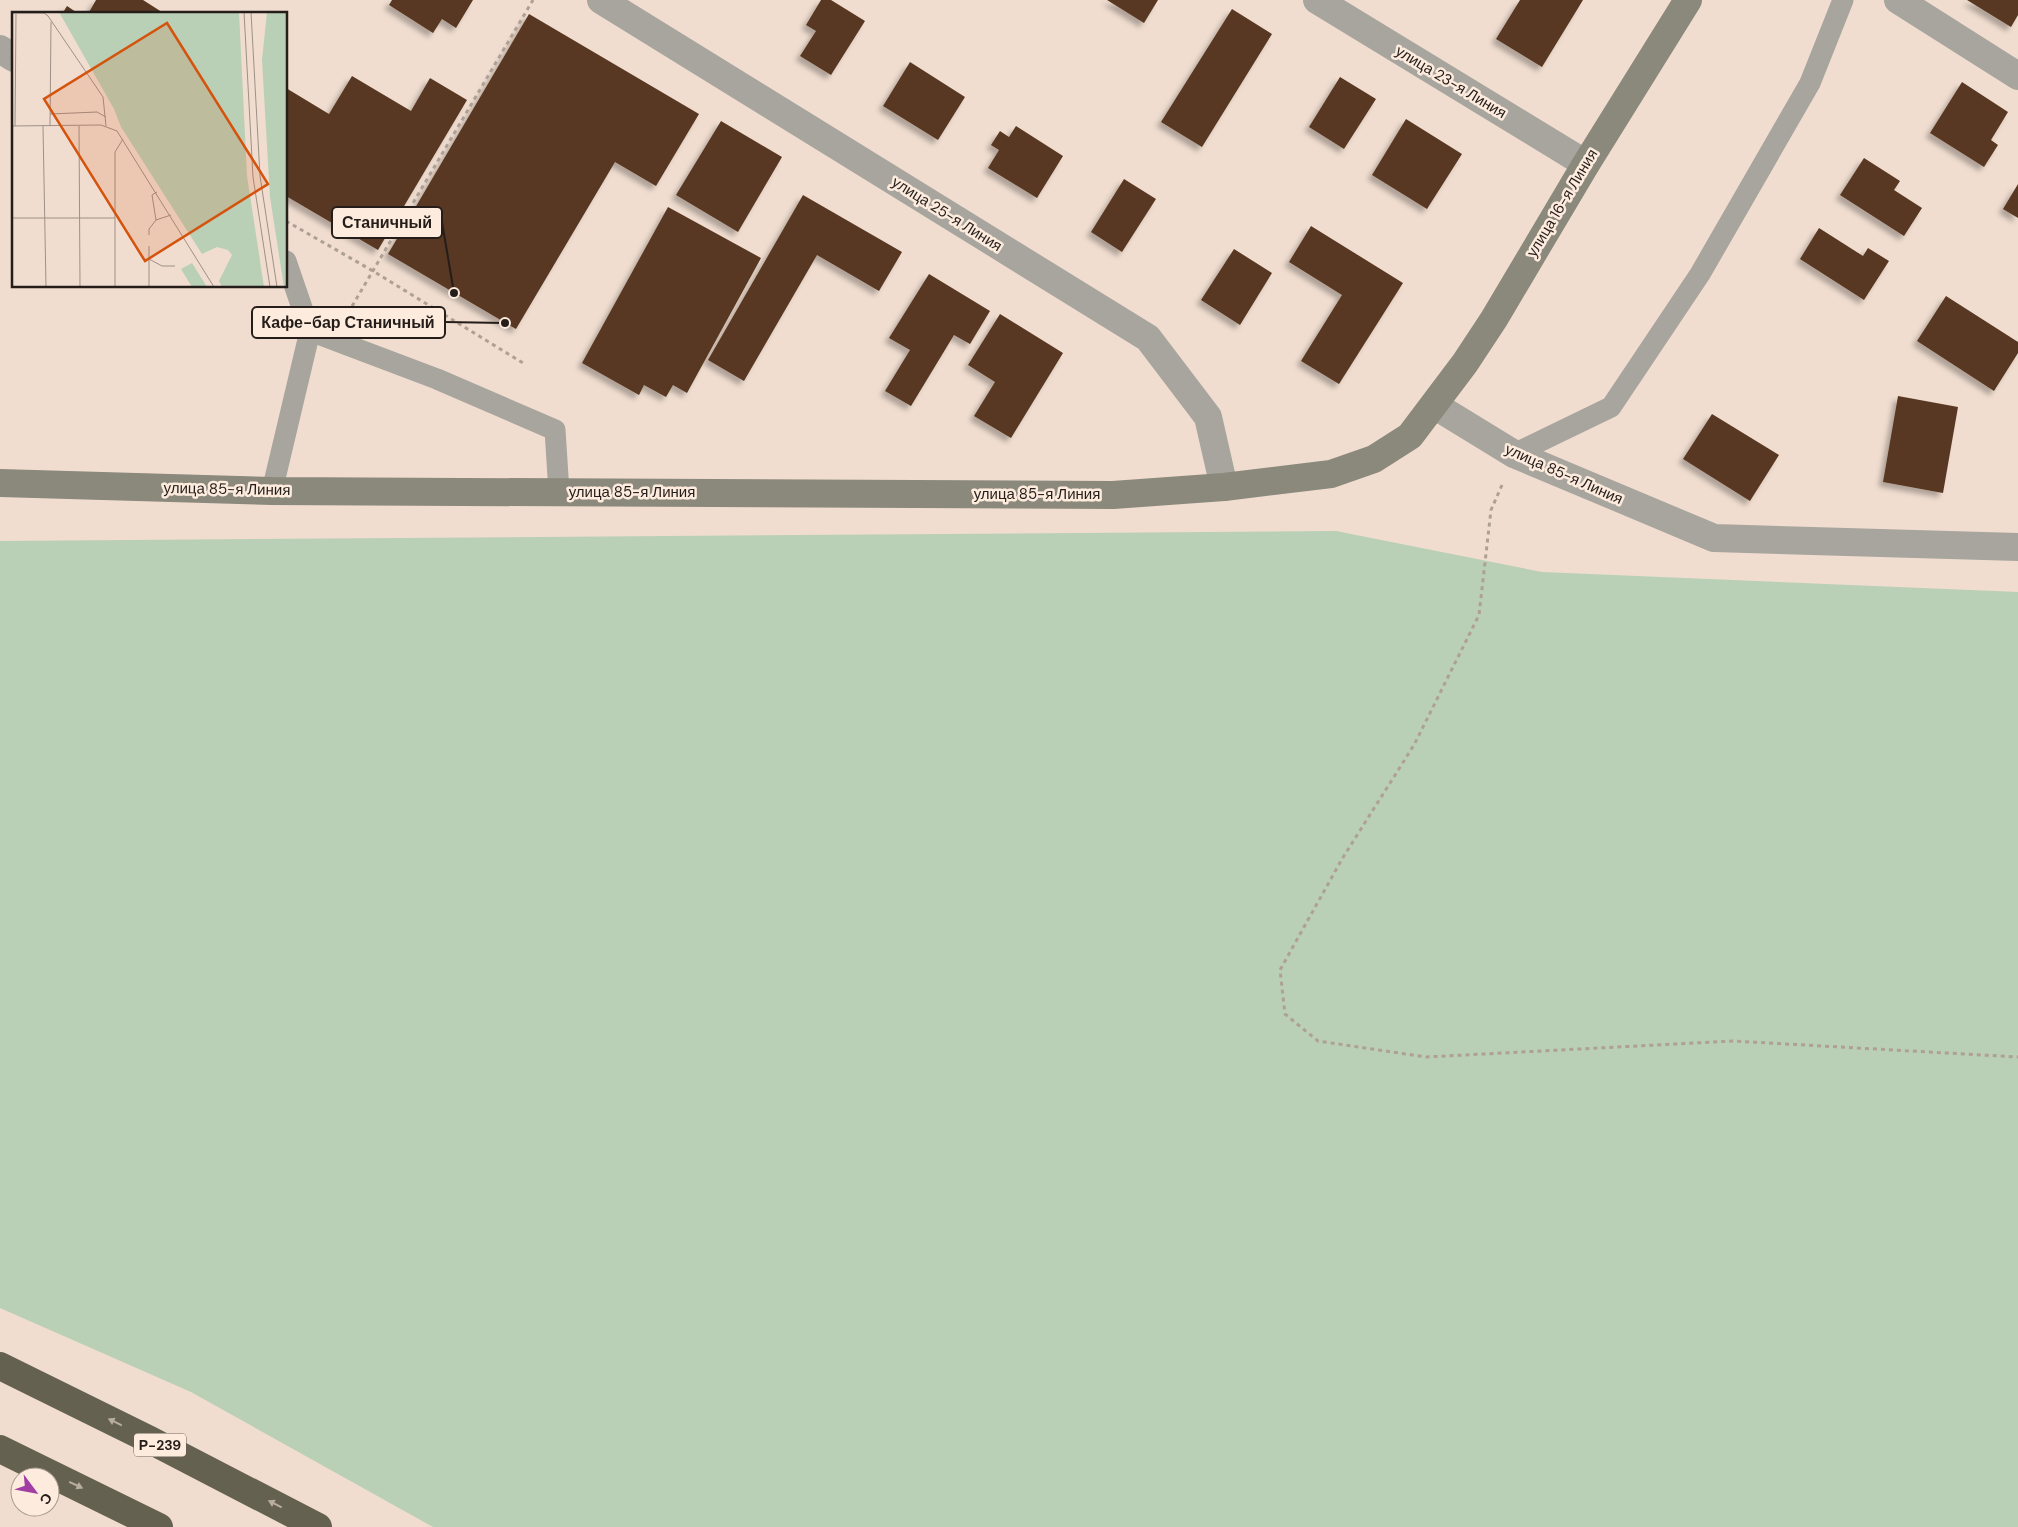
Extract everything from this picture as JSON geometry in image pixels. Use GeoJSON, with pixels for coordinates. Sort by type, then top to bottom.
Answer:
{"type":"FeatureCollection","features":[{"type":"Feature","properties":{"kind":"highway","name":"Р-239"},"geometry":{"type":"LineString","coordinates":[[0,1366],[150,1440],[318,1527]]}},
{"type":"Feature","properties":{"kind":"highway"},"geometry":{"type":"LineString","coordinates":[[0,1449],[159,1527]]}},
{"type":"Feature","properties":{"kind":"main road","name":"улица 16-я Линия"},"geometry":{"type":"LineString","coordinates":[[1434,405],[1465,363],[1494,318],[1586,164],[1688,0]]}},
{"type":"Feature","properties":{"kind":"main road","name":"улица 85-я Линия"},"geometry":{"type":"LineString","coordinates":[[0,483],[272,491],[1113,495],[1224,487],[1331,474],[1374,458],[1410,436],[1434,405]]}},
{"type":"Feature","properties":{"kind":"street","name":"улица 25-я Линия"},"geometry":{"type":"LineString","coordinates":[[601,0],[1148,338],[1208,417],[1224,487]]}},
{"type":"Feature","properties":{"kind":"street","name":"улица 23-я Линия"},"geometry":{"type":"LineString","coordinates":[[1317,0],[1586,164]]}},
{"type":"Feature","properties":{"kind":"street"},"geometry":{"type":"LineString","coordinates":[[1898,0],[2018,76]]}},
{"type":"Feature","properties":{"kind":"street"},"geometry":{"type":"LineString","coordinates":[[0,50],[12,57]]}},
{"type":"Feature","properties":{"kind":"street","name":"улица 85-я Линия"},"geometry":{"type":"LineString","coordinates":[[1434,405],[1514,454],[1714,538],[2018,546]]}},
{"type":"Feature","properties":{"kind":"lane"},"geometry":{"type":"LineString","coordinates":[[1514,454],[1611,407],[1700,274],[1805,91],[1843,0]]}},
{"type":"Feature","properties":{"kind":"lane"},"geometry":{"type":"LineString","coordinates":[[272,491],[310,331],[288,267]]}},
{"type":"Feature","properties":{"kind":"lane"},"geometry":{"type":"LineString","coordinates":[[310,331],[437,379],[555,430],[559,492]]}},
{"type":"Feature","properties":{"kind":"path"},"geometry":{"type":"LineString","coordinates":[[333,339],[533,0]]}},
{"type":"Feature","properties":{"kind":"path"},"geometry":{"type":"LineString","coordinates":[[288,222],[373,271],[523,363]]}},
{"type":"Feature","properties":{"kind":"path"},"geometry":{"type":"LineString","coordinates":[[1514,454],[1492,510],[1480,615],[1414,745],[1342,859],[1280,970],[1285,1014],[1318,1041],[1426,1057],[1733,1041],[2018,1057]]}},
{"type":"Feature","properties":{"kind":"green space"},"geometry":{"type":"Polygon","coordinates":[[[1336,531],[1542,572],[2018,592],[2018,1527],[433,1527],[191,1392],[0,1308],[0,541],[1336,531]]]}},
{"type":"Feature","properties":{"kind":"building"},"geometry":{"type":"Polygon","coordinates":[[[96,0],[143,0],[162,12],[89,12],[96,0]]]}},
{"type":"Feature","properties":{"kind":"building"},"geometry":{"type":"Polygon","coordinates":[[[392,0],[473,0],[456,28],[442,19],[433,33],[389,5],[392,0]]]}},
{"type":"Feature","properties":{"kind":"building"},"geometry":{"type":"Polygon","coordinates":[[[821,0],[831,0],[865,21],[831,75],[800,56],[816,31],[806,25],[821,0]]]}},
{"type":"Feature","properties":{"kind":"building"},"geometry":{"type":"Polygon","coordinates":[[[1107,0],[1158,0],[1144,23],[1107,0]]]}},
{"type":"Feature","properties":{"kind":"building"},"geometry":{"type":"Polygon","coordinates":[[[1520,0],[1583,0],[1542,67],[1496,39],[1520,0]]]}},
{"type":"Feature","properties":{"kind":"building"},"geometry":{"type":"Polygon","coordinates":[[[1967,0],[2018,0],[2018,15],[2011,27],[1967,0]]]}},
{"type":"Feature","properties":{"kind":"building"},"geometry":{"type":"Polygon","coordinates":[[[67,6],[76,12],[63,12],[67,6]]]}},
{"type":"Feature","properties":{"kind":"building"},"geometry":{"type":"Polygon","coordinates":[[[1232,9],[1272,34],[1202,147],[1161,122],[1232,9]]]}},
{"type":"Feature","properties":{"kind":"building"},"geometry":{"type":"Polygon","coordinates":[[[529,14],[699,114],[656,186],[615,162],[516,329],[388,254],[529,14]]]}},
{"type":"Feature","properties":{"kind":"building"},"geometry":{"type":"Polygon","coordinates":[[[910,62],[965,97],[938,140],[883,106],[910,62]]]}},
{"type":"Feature","properties":{"kind":"building"},"geometry":{"type":"Polygon","coordinates":[[[352,76],[411,111],[430,78],[467,100],[378,250],[288,197],[288,89],[329,114],[352,76]]]}},
{"type":"Feature","properties":{"kind":"building"},"geometry":{"type":"Polygon","coordinates":[[[1340,77],[1376,99],[1344,149],[1309,127],[1340,77]]]}},
{"type":"Feature","properties":{"kind":"building"},"geometry":{"type":"Polygon","coordinates":[[[1962,82],[2008,112],[1991,140],[1998,145],[1984,167],[1930,133],[1962,82]]]}},
{"type":"Feature","properties":{"kind":"building"},"geometry":{"type":"Polygon","coordinates":[[[1406,119],[1462,154],[1427,209],[1372,175],[1406,119]]]}},
{"type":"Feature","properties":{"kind":"building"},"geometry":{"type":"Polygon","coordinates":[[[721,121],[782,157],[738,232],[676,195],[721,121]]]}},
{"type":"Feature","properties":{"kind":"building"},"geometry":{"type":"Polygon","coordinates":[[[1016,126],[1063,156],[1037,198],[988,168],[999,150],[991,145],[1000,131],[1009,137],[1016,126]]]}},
{"type":"Feature","properties":{"kind":"building"},"geometry":{"type":"Polygon","coordinates":[[[1864,158],[1900,181],[1894,190],[1922,208],[1904,236],[1840,195],[1864,158]]]}},
{"type":"Feature","properties":{"kind":"building"},"geometry":{"type":"Polygon","coordinates":[[[1124,179],[1156,199],[1122,252],[1091,232],[1124,179]]]}},
{"type":"Feature","properties":{"kind":"building"},"geometry":{"type":"Polygon","coordinates":[[[2018,184],[2018,218],[2003,209],[2018,184]]]}},
{"type":"Feature","properties":{"kind":"building"},"geometry":{"type":"Polygon","coordinates":[[[803,195],[902,252],[879,291],[817,255],[744,381],[708,360],[803,195]]]}},
{"type":"Feature","properties":{"kind":"building"},"geometry":{"type":"Polygon","coordinates":[[[668,207],[761,258],[687,393],[673,385],[666,397],[644,385],[639,395],[582,363],[668,207]]]}},
{"type":"Feature","properties":{"kind":"building"},"geometry":{"type":"Polygon","coordinates":[[[1311,226],[1403,283],[1339,384],[1301,361],[1342,295],[1289,262],[1311,226]]]}},
{"type":"Feature","properties":{"kind":"building"},"geometry":{"type":"Polygon","coordinates":[[[1819,228],[1863,256],[1868,248],[1889,261],[1864,300],[1800,259],[1819,228]]]}},
{"type":"Feature","properties":{"kind":"building"},"geometry":{"type":"Polygon","coordinates":[[[1234,249],[1272,273],[1240,325],[1201,300],[1234,249]]]}},
{"type":"Feature","properties":{"kind":"building"},"geometry":{"type":"Polygon","coordinates":[[[929,274],[990,311],[970,344],[954,335],[911,406],[885,391],[910,350],[889,338],[929,274]]]}},
{"type":"Feature","properties":{"kind":"building"},"geometry":{"type":"Polygon","coordinates":[[[1946,296],[2018,342],[2018,353],[1994,391],[1917,341],[1946,296]]]}},
{"type":"Feature","properties":{"kind":"building"},"geometry":{"type":"Polygon","coordinates":[[[1000,314],[1063,353],[1011,438],[974,416],[995,382],[968,365],[1000,314]]]}},
{"type":"Feature","properties":{"kind":"building"},"geometry":{"type":"Polygon","coordinates":[[[1898,396],[1958,407],[1943,493],[1883,482],[1898,396]]]}},
{"type":"Feature","properties":{"kind":"building"},"geometry":{"type":"Polygon","coordinates":[[[1712,414],[1779,455],[1750,501],[1683,459],[1712,414]]]}},
{"type":"Feature","properties":{"kind":"place","name":"Станичный"},"geometry":{"type":"Point","coordinates":[454,293]}},
{"type":"Feature","properties":{"kind":"place","name":"Кафе-бар Станичный"},"geometry":{"type":"Point","coordinates":[505,323]}}]}
